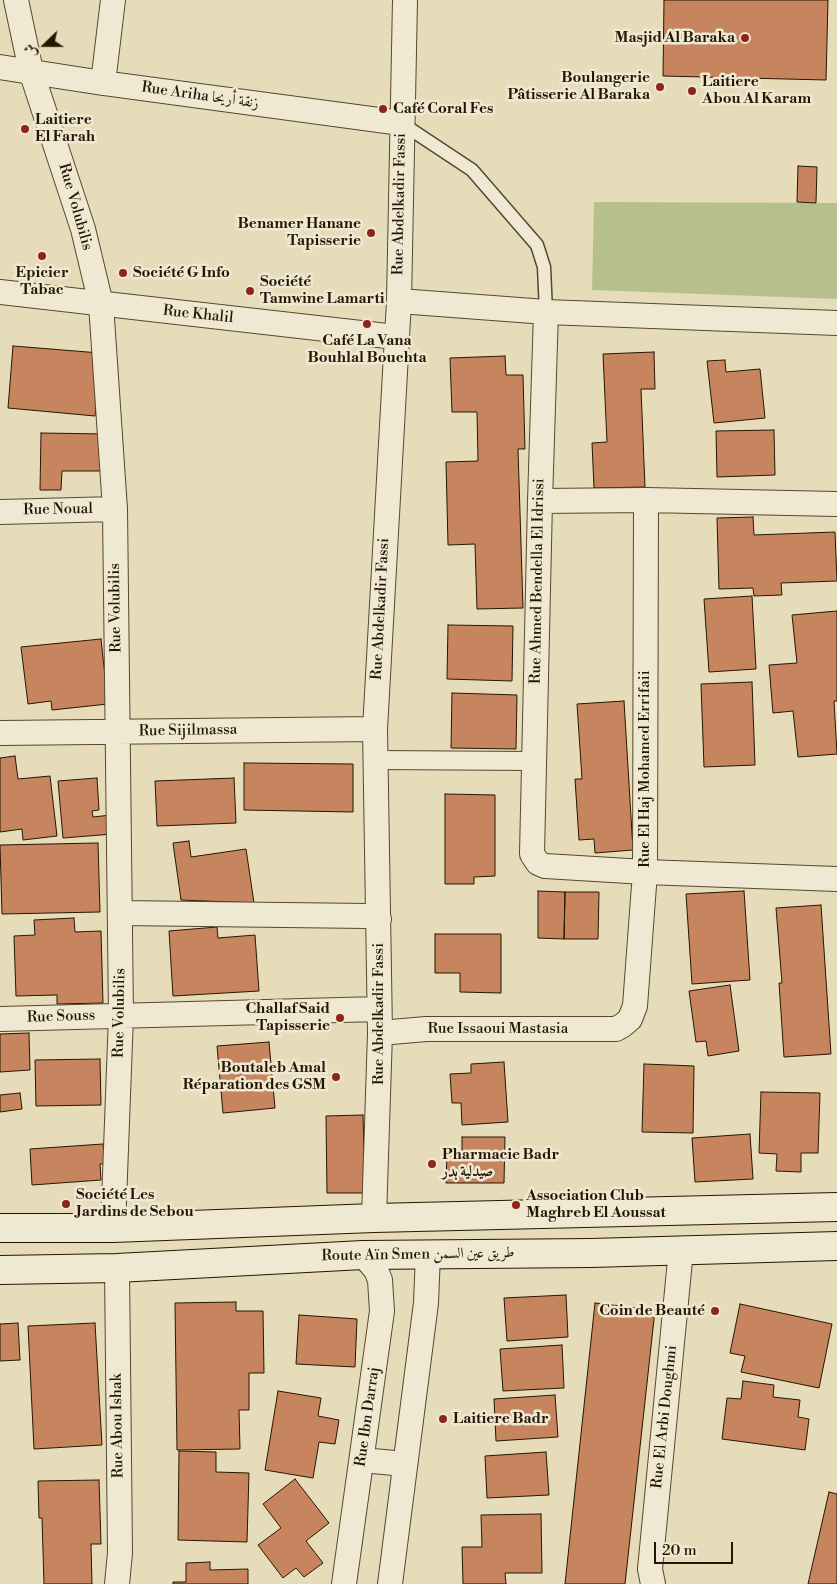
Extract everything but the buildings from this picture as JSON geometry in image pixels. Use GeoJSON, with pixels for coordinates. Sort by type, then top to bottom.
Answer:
{"type":"FeatureCollection","features":[{"type":"Feature","properties":{"kind":"main road"},"geometry":{"type":"LineString","coordinates":[[0,1228],[114,1228],[374,1218],[837,1207]]}},
{"type":"Feature","properties":{"kind":"main road","name":"Route Aïn Smen طريق عين السمن"},"geometry":{"type":"LineString","coordinates":[[0,1270],[117,1268],[363,1255],[591,1253],[837,1246]]}},
{"type":"Feature","properties":{"kind":"street","name":"Rue Volubilis"},"geometry":{"type":"LineString","coordinates":[[16,0],[31,72],[83,229],[101,304],[115,509],[121,1016],[114,1228]]}},
{"type":"Feature","properties":{"kind":"street"},"geometry":{"type":"LineString","coordinates":[[103,83],[113,0]]}},
{"type":"Feature","properties":{"kind":"street","name":"Rue Abdelkadir Fassi"},"geometry":{"type":"LineString","coordinates":[[374,1218],[380,1033],[375,729],[399,301],[401,123],[405,0]]}},
{"type":"Feature","properties":{"kind":"street","name":"Rue Ariha زنقة أريحا"},"geometry":{"type":"LineString","coordinates":[[0,67],[103,83],[401,123]]}},
{"type":"Feature","properties":{"kind":"street","name":"Rue Khalil"},"geometry":{"type":"LineString","coordinates":[[0,292],[396,337]]}},
{"type":"Feature","properties":{"kind":"street"},"geometry":{"type":"LineString","coordinates":[[399,301],[546,312],[837,323]]}},
{"type":"Feature","properties":{"kind":"street","name":"Rue Ahmed Bendella El Idrissi"},"geometry":{"type":"LineString","coordinates":[[546,312],[531,849],[538,863],[545,866],[645,872]]}},
{"type":"Feature","properties":{"kind":"street"},"geometry":{"type":"LineString","coordinates":[[540,501],[646,500],[837,504]]}},
{"type":"Feature","properties":{"kind":"street","name":"Rue El Haj Mohamed Errifaii"},"geometry":{"type":"LineString","coordinates":[[616,1029],[623,1026],[630,1019],[635,1006],[645,872],[646,500]]}},
{"type":"Feature","properties":{"kind":"street","name":"Rue Noual"},"geometry":{"type":"LineString","coordinates":[[0,512],[115,509]]}},
{"type":"Feature","properties":{"kind":"street","name":"Rue Sijilmassa"},"geometry":{"type":"LineString","coordinates":[[0,733],[375,729]]}},
{"type":"Feature","properties":{"kind":"street"},"geometry":{"type":"LineString","coordinates":[[375,760],[534,761]]}},
{"type":"Feature","properties":{"kind":"street"},"geometry":{"type":"LineString","coordinates":[[645,872],[837,879]]}},
{"type":"Feature","properties":{"kind":"street"},"geometry":{"type":"LineString","coordinates":[[120,913],[367,916],[379,919]]}},
{"type":"Feature","properties":{"kind":"street","name":"Rue Souss"},"geometry":{"type":"LineString","coordinates":[[0,1019],[379,1009]]}},
{"type":"Feature","properties":{"kind":"street","name":"Rue Issaoui Mastasia"},"geometry":{"type":"LineString","coordinates":[[380,1033],[426,1029],[616,1029]]}},
{"type":"Feature","properties":{"kind":"street","name":"Rue El Arbi Doughmi"},"geometry":{"type":"LineString","coordinates":[[653,1584],[650,1568],[681,1250]]}},
{"type":"Feature","properties":{"kind":"street"},"geometry":{"type":"LineString","coordinates":[[390,1584],[426,1303],[428,1254]]}},
{"type":"Feature","properties":{"kind":"street","name":"Rue Ibn Darraj"},"geometry":{"type":"LineString","coordinates":[[344,1584],[382,1311],[380,1280],[376,1270],[363,1255]]}},
{"type":"Feature","properties":{"kind":"street","name":"Rue Abou Ishak"},"geometry":{"type":"LineString","coordinates":[[117,1268],[120,1553],[117,1584]]}},
{"type":"Feature","properties":{"kind":"street"},"geometry":{"type":"LineString","coordinates":[[362,1460],[405,1464]]}},
{"type":"Feature","properties":{"kind":"lane"},"geometry":{"type":"LineString","coordinates":[[401,123],[472,170],[537,245],[544,267],[546,312]]}},
{"type":"Feature","properties":{"kind":"green space"},"geometry":{"type":"Polygon","coordinates":[[[594,202],[837,203],[837,299],[592,290],[594,202]]]}},
{"type":"Feature","properties":{"kind":"place","name":"Masjid Al Baraka"},"geometry":{"type":"Point","coordinates":[745,38]}},
{"type":"Feature","properties":{"kind":"place","name":"Boulangerie Pâtisserie Al Baraka"},"geometry":{"type":"Point","coordinates":[660,87]}},
{"type":"Feature","properties":{"kind":"place","name":"Laitiere Abou Al Karam"},"geometry":{"type":"Point","coordinates":[692,91]}},
{"type":"Feature","properties":{"kind":"place","name":"Café Coral Fes"},"geometry":{"type":"Point","coordinates":[383,109]}},
{"type":"Feature","properties":{"kind":"place","name":"Laitiere El Farah"},"geometry":{"type":"Point","coordinates":[25,129]}},
{"type":"Feature","properties":{"kind":"place","name":"Benamer Hanane Tapisserie"},"geometry":{"type":"Point","coordinates":[371,233]}},
{"type":"Feature","properties":{"kind":"place","name":"Epicier Tabac"},"geometry":{"type":"Point","coordinates":[42,256]}},
{"type":"Feature","properties":{"kind":"place","name":"Société G Info"},"geometry":{"type":"Point","coordinates":[123,273]}},
{"type":"Feature","properties":{"kind":"place","name":"Société Tamwine Lamarti"},"geometry":{"type":"Point","coordinates":[250,291]}},
{"type":"Feature","properties":{"kind":"place","name":"Café La Vana Bouhlal Bouchta"},"geometry":{"type":"Point","coordinates":[367,324]}},
{"type":"Feature","properties":{"kind":"place","name":"Challaf Said Tapisserie"},"geometry":{"type":"Point","coordinates":[340,1018]}},
{"type":"Feature","properties":{"kind":"place","name":"Boutaleb Amal Réparation des GSM"},"geometry":{"type":"Point","coordinates":[336,1077]}},
{"type":"Feature","properties":{"kind":"place","name":"Pharmacie Badr صيدلية بدر"},"geometry":{"type":"Point","coordinates":[432,1164]}},
{"type":"Feature","properties":{"kind":"place","name":"Société Les Jardins de Sebou"},"geometry":{"type":"Point","coordinates":[66,1204]}},
{"type":"Feature","properties":{"kind":"place","name":"Association Club Maghreb El Aoussat"},"geometry":{"type":"Point","coordinates":[516,1205]}},
{"type":"Feature","properties":{"kind":"place","name":"Coin de Beauté"},"geometry":{"type":"Point","coordinates":[715,1311]}},
{"type":"Feature","properties":{"kind":"place","name":"Laitiere Badr"},"geometry":{"type":"Point","coordinates":[443,1419]}}]}
